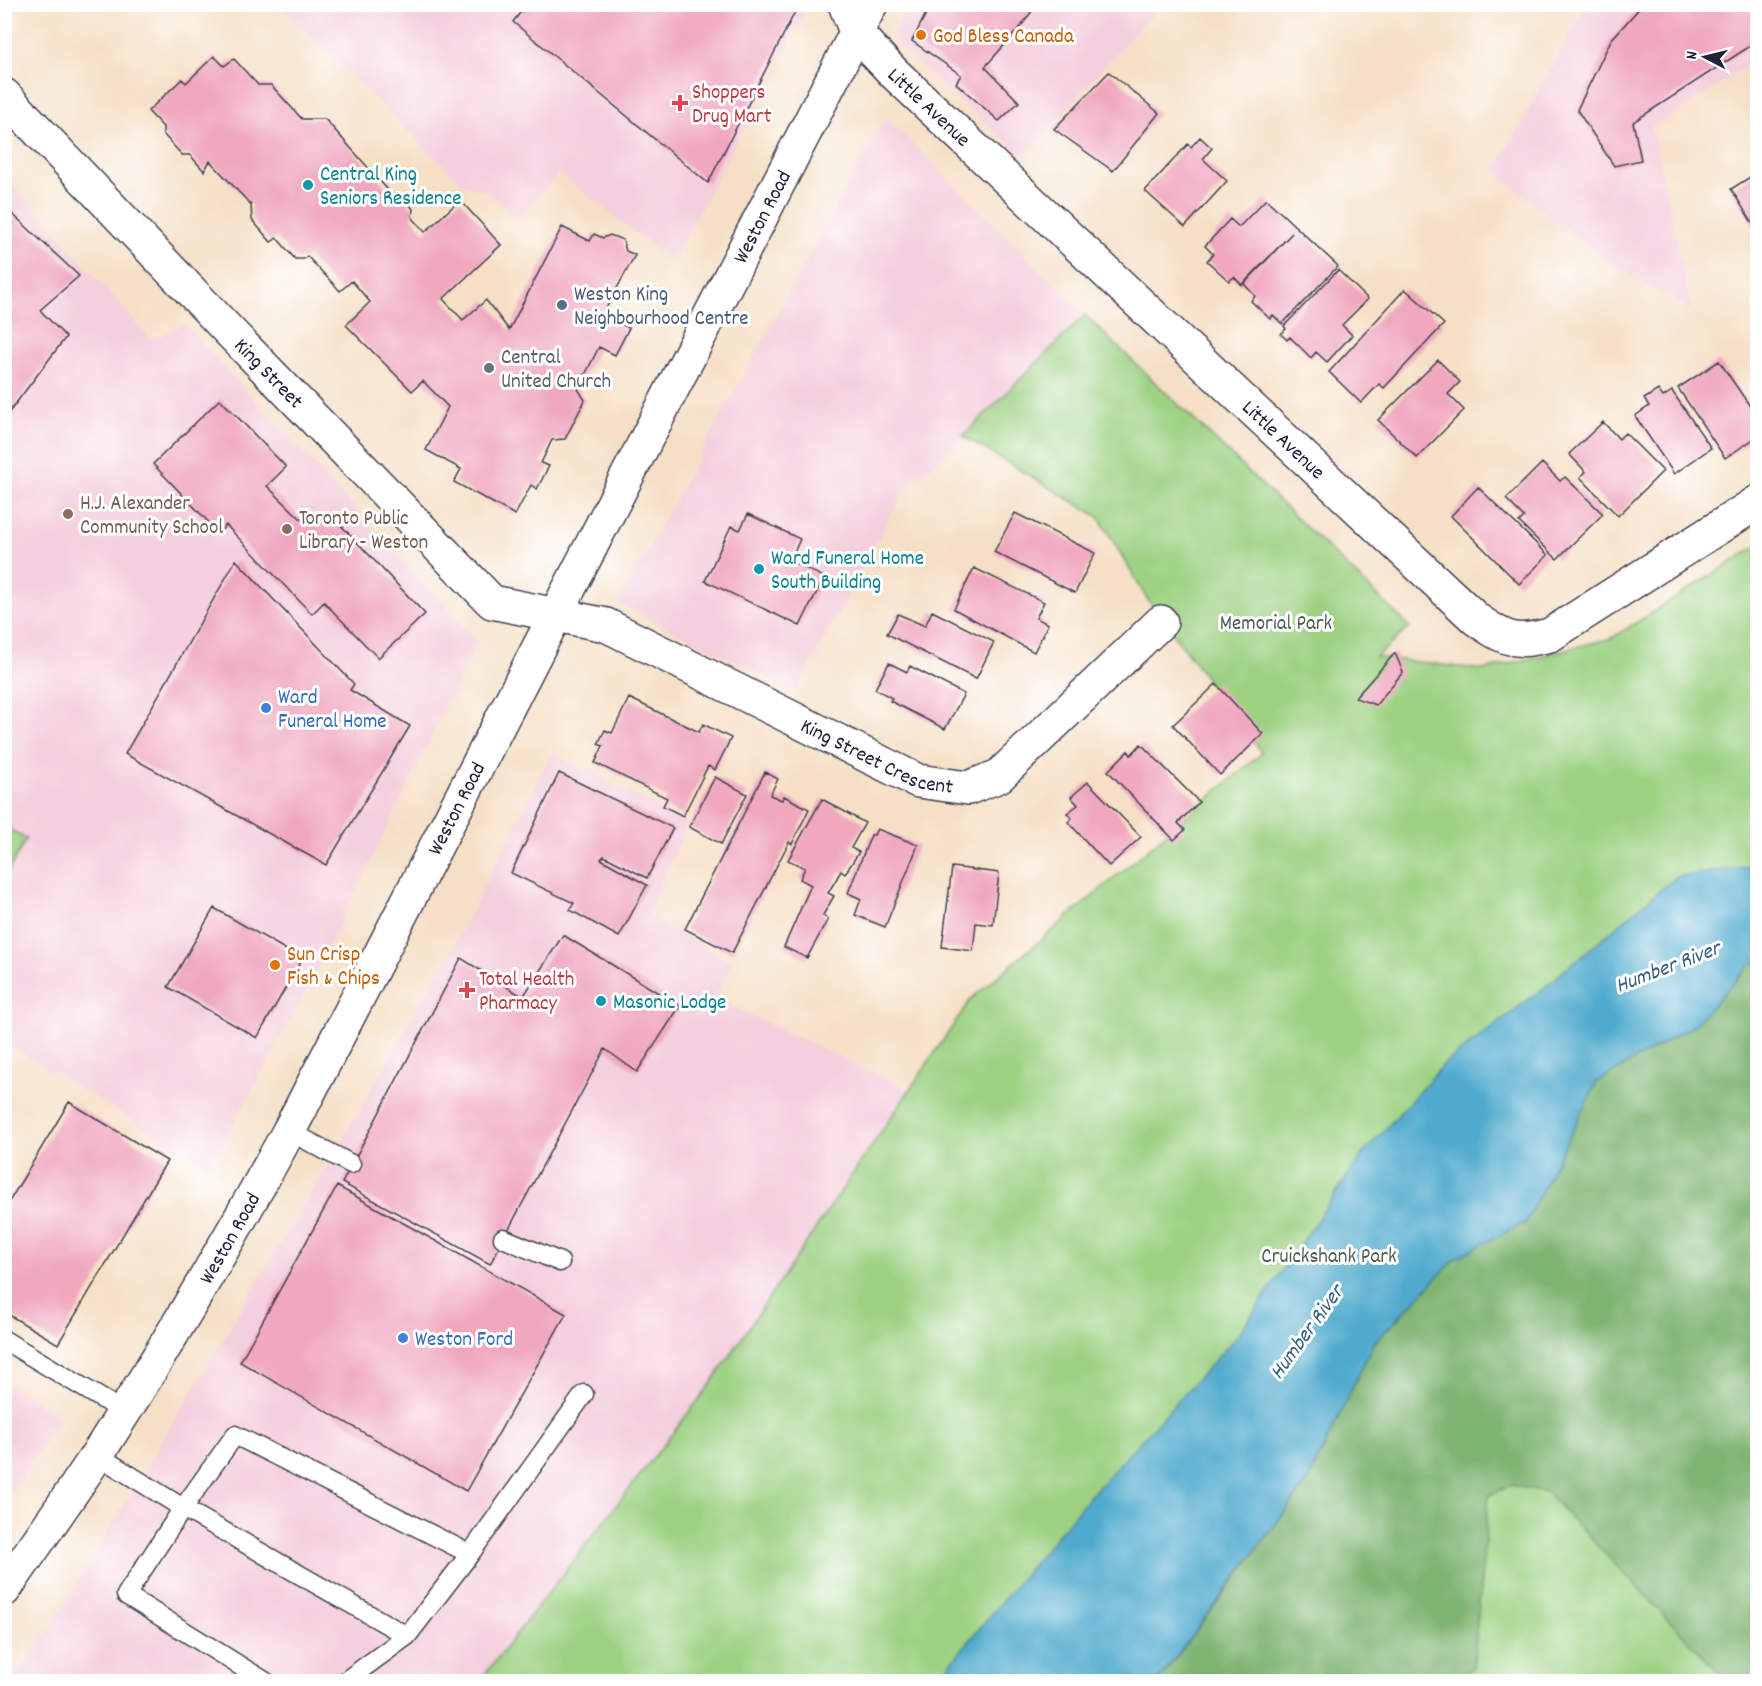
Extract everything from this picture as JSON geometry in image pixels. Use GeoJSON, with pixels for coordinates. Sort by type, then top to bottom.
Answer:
{"type":"FeatureCollection","features":[{"type":"Feature","properties":{"kind":"street","name":"Weston Road"},"geometry":{"type":"LineString","coordinates":[[4,1590],[124,1412],[201,1287],[289,1131],[555,615],[851,19],[871,4]]}},
{"type":"Feature","properties":{"kind":"street","name":"Little Avenue"},"geometry":{"type":"LineString","coordinates":[[851,19],[894,73],[1476,619],[1493,631],[1511,639],[1530,640],[1550,635],[1758,502]]}},
{"type":"Feature","properties":{"kind":"street","name":"King Street"},"geometry":{"type":"LineString","coordinates":[[4,95],[492,602],[555,615]]}},
{"type":"Feature","properties":{"kind":"street","name":"King Street Crescent"},"geometry":{"type":"LineString","coordinates":[[555,615],[606,625],[918,781],[968,788],[999,776],[1161,622]]}},
{"type":"Feature","properties":{"kind":"lane"},"geometry":{"type":"LineString","coordinates":[[289,1131],[351,1164]]}},
{"type":"Feature","properties":{"kind":"lane"},"geometry":{"type":"LineString","coordinates":[[503,1238],[560,1262]]}},
{"type":"Feature","properties":{"kind":"lane"},"geometry":{"type":"LineString","coordinates":[[4,1340],[124,1412]]}},
{"type":"Feature","properties":{"kind":"lane"},"geometry":{"type":"LineString","coordinates":[[344,1682],[407,1636],[470,1554],[584,1394]]}},
{"type":"Feature","properties":{"kind":"lane"},"geometry":{"type":"LineString","coordinates":[[266,1682],[126,1594],[183,1508],[236,1435],[470,1554]]}},
{"type":"Feature","properties":{"kind":"lane"},"geometry":{"type":"LineString","coordinates":[[97,1455],[183,1508],[407,1636]]}},
{"type":"Feature","properties":{"kind":"shaded area"},"geometry":{"type":"Polygon","coordinates":[[[280,5],[809,5],[672,262],[559,173],[517,219],[488,192],[462,184],[280,5]]]}},
{"type":"Feature","properties":{"kind":"shaded area"},"geometry":{"type":"Polygon","coordinates":[[[908,5],[1160,5],[1023,157],[891,40],[908,5]]]}},
{"type":"Feature","properties":{"kind":"shaded area"},"geometry":{"type":"Polygon","coordinates":[[[1586,5],[1757,5],[1757,60],[1652,128],[1692,311],[1612,265],[1494,172],[1586,5]]]}},
{"type":"Feature","properties":{"kind":"shaded area"},"geometry":{"type":"Polygon","coordinates":[[[886,117],[1085,315],[904,491],[796,692],[618,603],[886,117]]]}},
{"type":"Feature","properties":{"kind":"shaded area"},"geometry":{"type":"Polygon","coordinates":[[[4,175],[152,340],[184,324],[477,641],[318,968],[209,1167],[5,1043],[4,175]]]}},
{"type":"Feature","properties":{"kind":"shaded area"},"geometry":{"type":"Polygon","coordinates":[[[552,753],[688,823],[647,916],[732,963],[715,998],[910,1090],[710,1385],[479,1681],[12,1682],[49,1630],[328,1164],[452,949],[552,753]]]}},
{"type":"Feature","properties":{"kind":"shaded area"},"geometry":{"type":"Polygon","coordinates":[[[5,1382],[61,1418],[5,1500],[5,1382]]]}},
{"type":"Feature","properties":{"kind":"green space","name":"Cruickshank Park"},"geometry":{"type":"Polygon","coordinates":[[[1085,315],[1410,627],[1376,657],[1484,670],[1612,638],[1757,546],[1757,1681],[479,1682],[710,1385],[971,999],[1262,753],[1146,597],[1099,517],[963,436],[1085,315]]]}},
{"type":"Feature","properties":{"kind":"green space"},"geometry":{"type":"Polygon","coordinates":[[[5,827],[26,839],[5,877],[5,827]]]}},
{"type":"Feature","properties":{"kind":"green space"},"geometry":{"type":"Polygon","coordinates":[[[1757,958],[1757,1681],[1727,1681],[1546,1492],[1512,1485],[1489,1495],[1473,1668],[1450,1681],[1158,1682],[1308,1481],[1373,1344],[1456,1258],[1526,1222],[1597,1082],[1693,1026],[1757,958]]]}},
{"type":"Feature","properties":{"kind":"water","name":"Humber River"},"geometry":{"type":"Polygon","coordinates":[[[1757,865],[1757,958],[1693,1026],[1597,1082],[1526,1222],[1456,1258],[1373,1344],[1308,1481],[1158,1681],[936,1681],[1089,1497],[1238,1335],[1362,1155],[1444,1064],[1536,994],[1676,877],[1757,865]]]}},
{"type":"Feature","properties":{"kind":"building","name":"Shoppers Drug Mart"},"geometry":{"type":"Polygon","coordinates":[[[527,4],[799,4],[708,183],[513,22],[527,4]]]}},
{"type":"Feature","properties":{"kind":"building"},"geometry":{"type":"Polygon","coordinates":[[[931,4],[1037,4],[985,67],[1019,102],[999,121],[956,83],[961,75],[912,41],[931,4]]]}},
{"type":"Feature","properties":{"kind":"building"},"geometry":{"type":"Polygon","coordinates":[[[1461,4],[1477,4],[1469,12],[1461,4]]]}},
{"type":"Feature","properties":{"kind":"building"},"geometry":{"type":"Polygon","coordinates":[[[1643,4],[1758,4],[1758,41],[1633,122],[1641,160],[1614,166],[1577,110],[1611,40],[1643,4]]]}},
{"type":"Feature","properties":{"kind":"building","name":"Central United Church"},"geometry":{"type":"Polygon","coordinates":[[[214,56],[224,66],[234,59],[258,85],[271,85],[302,119],[325,119],[396,199],[405,199],[413,209],[412,217],[425,232],[460,200],[501,245],[443,299],[463,320],[486,300],[509,330],[562,227],[590,241],[594,234],[603,238],[610,235],[623,240],[626,251],[635,255],[603,314],[629,328],[615,355],[599,347],[578,389],[585,400],[565,439],[552,440],[541,463],[549,466],[537,489],[531,485],[515,515],[454,482],[461,469],[426,450],[448,407],[423,381],[412,391],[346,325],[370,302],[352,281],[340,291],[307,256],[304,259],[295,259],[277,238],[271,242],[252,220],[251,205],[210,161],[204,171],[190,155],[182,155],[163,134],[163,127],[148,111],[182,79],[186,83],[214,56]]]}},
{"type":"Feature","properties":{"kind":"building"},"geometry":{"type":"Polygon","coordinates":[[[1109,72],[1159,113],[1113,171],[1054,129],[1109,72]]]}},
{"type":"Feature","properties":{"kind":"building"},"geometry":{"type":"Polygon","coordinates":[[[1200,137],[1212,148],[1203,159],[1227,181],[1185,227],[1145,191],[1188,144],[1191,147],[1200,137]]]}},
{"type":"Feature","properties":{"kind":"building"},"geometry":{"type":"Polygon","coordinates":[[[1758,172],[1758,232],[1731,189],[1758,172]]]}},
{"type":"Feature","properties":{"kind":"building"},"geometry":{"type":"Polygon","coordinates":[[[1266,199],[1338,266],[1282,324],[1273,315],[1270,319],[1251,301],[1255,296],[1244,284],[1292,233],[1242,285],[1234,277],[1229,281],[1207,261],[1213,254],[1205,246],[1230,219],[1239,227],[1266,199]]]}},
{"type":"Feature","properties":{"kind":"building"},"geometry":{"type":"Polygon","coordinates":[[[4,206],[79,276],[40,310],[66,337],[4,419],[4,206]]]}},
{"type":"Feature","properties":{"kind":"building"},"geometry":{"type":"Polygon","coordinates":[[[1338,270],[1368,299],[1342,325],[1352,335],[1327,362],[1316,352],[1311,358],[1290,337],[1287,340],[1281,334],[1286,329],[1284,326],[1338,270]]]}},
{"type":"Feature","properties":{"kind":"building"},"geometry":{"type":"Polygon","coordinates":[[[1405,289],[1444,324],[1384,388],[1379,384],[1361,403],[1329,372],[1405,289]]]}},
{"type":"Feature","properties":{"kind":"building"},"geometry":{"type":"Polygon","coordinates":[[[1438,360],[1460,382],[1448,394],[1464,410],[1417,458],[1378,420],[1438,360]]]}},
{"type":"Feature","properties":{"kind":"building"},"geometry":{"type":"Polygon","coordinates":[[[1719,361],[1758,418],[1758,436],[1725,458],[1678,388],[1719,361]]]}},
{"type":"Feature","properties":{"kind":"building"},"geometry":{"type":"Polygon","coordinates":[[[1658,390],[1663,397],[1672,391],[1711,448],[1674,474],[1635,416],[1649,406],[1644,399],[1658,390]]]}},
{"type":"Feature","properties":{"kind":"building","name":"Toronto Public Library - Weston"},"geometry":{"type":"Polygon","coordinates":[[[220,399],[286,467],[267,486],[300,518],[335,519],[425,614],[378,658],[324,602],[312,614],[226,525],[219,533],[153,464],[220,399]]]}},
{"type":"Feature","properties":{"kind":"building"},"geometry":{"type":"Polygon","coordinates":[[[1603,422],[1619,439],[1625,433],[1663,471],[1618,516],[1580,477],[1586,472],[1569,454],[1603,422]]]}},
{"type":"Feature","properties":{"kind":"building"},"geometry":{"type":"Polygon","coordinates":[[[1542,463],[1560,481],[1565,477],[1603,514],[1557,559],[1519,522],[1524,517],[1506,499],[1542,463]]]}},
{"type":"Feature","properties":{"kind":"building"},"geometry":{"type":"Polygon","coordinates":[[[1478,487],[1548,555],[1519,584],[1451,516],[1478,487]]]}},
{"type":"Feature","properties":{"kind":"building"},"geometry":{"type":"Polygon","coordinates":[[[1015,513],[1095,553],[1075,593],[994,552],[1015,513]]]}},
{"type":"Feature","properties":{"kind":"building","name":"Ward Funeral Home South Building"},"geometry":{"type":"Polygon","coordinates":[[[748,514],[800,539],[790,561],[824,577],[800,626],[705,581],[731,526],[740,530],[748,514]]]}},
{"type":"Feature","properties":{"kind":"building","name":"Ward Funeral Home"},"geometry":{"type":"Polygon","coordinates":[[[236,560],[354,684],[350,690],[410,726],[326,865],[125,754],[236,560]]]}},
{"type":"Feature","properties":{"kind":"building"},"geometry":{"type":"Polygon","coordinates":[[[974,568],[1044,602],[1036,618],[1048,624],[1034,652],[954,609],[974,568]]]}},
{"type":"Feature","properties":{"kind":"building"},"geometry":{"type":"Polygon","coordinates":[[[932,611],[994,642],[976,679],[887,634],[898,614],[925,626],[932,611]]]}},
{"type":"Feature","properties":{"kind":"building"},"geometry":{"type":"Polygon","coordinates":[[[1395,653],[1403,672],[1376,705],[1355,698],[1395,653]]]}},
{"type":"Feature","properties":{"kind":"building"},"geometry":{"type":"Polygon","coordinates":[[[889,663],[907,672],[910,666],[964,694],[945,729],[890,701],[892,698],[875,689],[889,663]]]}},
{"type":"Feature","properties":{"kind":"building"},"geometry":{"type":"Polygon","coordinates":[[[1216,684],[1263,734],[1220,775],[1173,725],[1216,684]]]}},
{"type":"Feature","properties":{"kind":"building"},"geometry":{"type":"Polygon","coordinates":[[[629,698],[699,732],[703,724],[731,738],[715,770],[708,766],[683,816],[663,806],[667,798],[595,763],[603,746],[598,744],[605,730],[612,733],[629,698]]]}},
{"type":"Feature","properties":{"kind":"building"},"geometry":{"type":"Polygon","coordinates":[[[1141,744],[1199,802],[1178,823],[1185,830],[1174,840],[1108,771],[1128,751],[1131,755],[1141,744]]]}},
{"type":"Feature","properties":{"kind":"building"},"geometry":{"type":"Polygon","coordinates":[[[765,772],[778,779],[770,795],[782,800],[784,796],[809,809],[792,844],[789,842],[732,953],[685,929],[765,772]]]}},
{"type":"Feature","properties":{"kind":"building"},"geometry":{"type":"Polygon","coordinates":[[[559,773],[673,828],[647,878],[604,856],[601,859],[647,885],[619,937],[570,910],[574,903],[511,873],[559,773]]]}},
{"type":"Feature","properties":{"kind":"building"},"geometry":{"type":"Polygon","coordinates":[[[715,777],[747,794],[721,844],[689,827],[715,777]]]}},
{"type":"Feature","properties":{"kind":"building"},"geometry":{"type":"Polygon","coordinates":[[[1088,782],[1141,837],[1109,866],[1068,822],[1072,818],[1067,813],[1078,805],[1071,797],[1088,782]]]}},
{"type":"Feature","properties":{"kind":"building"},"geometry":{"type":"Polygon","coordinates":[[[822,799],[865,823],[851,848],[859,852],[845,874],[841,871],[828,893],[834,896],[823,915],[828,919],[807,958],[784,947],[811,885],[800,879],[805,868],[788,860],[822,799]]]}},
{"type":"Feature","properties":{"kind":"building"},"geometry":{"type":"Polygon","coordinates":[[[877,829],[918,845],[885,927],[855,915],[861,899],[848,893],[871,835],[874,835],[877,829]]]}},
{"type":"Feature","properties":{"kind":"building"},"geometry":{"type":"Polygon","coordinates":[[[952,867],[999,873],[993,925],[976,923],[973,951],[942,947],[952,867]]]}},
{"type":"Feature","properties":{"kind":"building"},"geometry":{"type":"Polygon","coordinates":[[[214,908],[302,959],[257,1038],[168,987],[214,908]]]}},
{"type":"Feature","properties":{"kind":"building"},"geometry":{"type":"Polygon","coordinates":[[[563,935],[680,1006],[637,1072],[605,1049],[490,1264],[342,1183],[461,958],[523,997],[563,935]]]}},
{"type":"Feature","properties":{"kind":"building"},"geometry":{"type":"Polygon","coordinates":[[[69,1102],[167,1161],[58,1344],[4,1312],[4,1210],[69,1102]]]}},
{"type":"Feature","properties":{"kind":"building","name":"Weston Ford"},"geometry":{"type":"Polygon","coordinates":[[[337,1186],[566,1314],[466,1491],[240,1362],[337,1186]]]}},
{"type":"Feature","properties":{"kind":"place","name":"God Bless Canada"},"geometry":{"type":"Point","coordinates":[921,35]}},
{"type":"Feature","properties":{"kind":"place","name":"Shoppers Drug Mart"},"geometry":{"type":"Point","coordinates":[680,103]}},
{"type":"Feature","properties":{"kind":"place","name":"Central King Seniors Residence"},"geometry":{"type":"Point","coordinates":[308,185]}},
{"type":"Feature","properties":{"kind":"place","name":"Weston King Neighbourhood Centre"},"geometry":{"type":"Point","coordinates":[562,305]}},
{"type":"Feature","properties":{"kind":"place","name":"Central United Church"},"geometry":{"type":"Point","coordinates":[489,368]}},
{"type":"Feature","properties":{"kind":"place","name":"H.J. Alexander Community School"},"geometry":{"type":"Point","coordinates":[68,514]}},
{"type":"Feature","properties":{"kind":"place","name":"Toronto Public Library - Weston"},"geometry":{"type":"Point","coordinates":[287,529]}},
{"type":"Feature","properties":{"kind":"place","name":"Ward Funeral Home South Building"},"geometry":{"type":"Point","coordinates":[759,569]}},
{"type":"Feature","properties":{"kind":"place","name":"Ward Funeral Home"},"geometry":{"type":"Point","coordinates":[266,708]}},
{"type":"Feature","properties":{"kind":"place","name":"Sun Crisp Fish & Chips"},"geometry":{"type":"Point","coordinates":[275,965]}},
{"type":"Feature","properties":{"kind":"place","name":"Total Health Pharmacy"},"geometry":{"type":"Point","coordinates":[467,990]}},
{"type":"Feature","properties":{"kind":"place","name":"Masonic Lodge"},"geometry":{"type":"Point","coordinates":[601,1001]}},
{"type":"Feature","properties":{"kind":"place","name":"Weston Ford"},"geometry":{"type":"Point","coordinates":[403,1338]}},
{"type":"Feature","properties":{"kind":"park label","name":"Memorial Park"},"geometry":{"type":"Point","coordinates":[1276,622]}}]}
